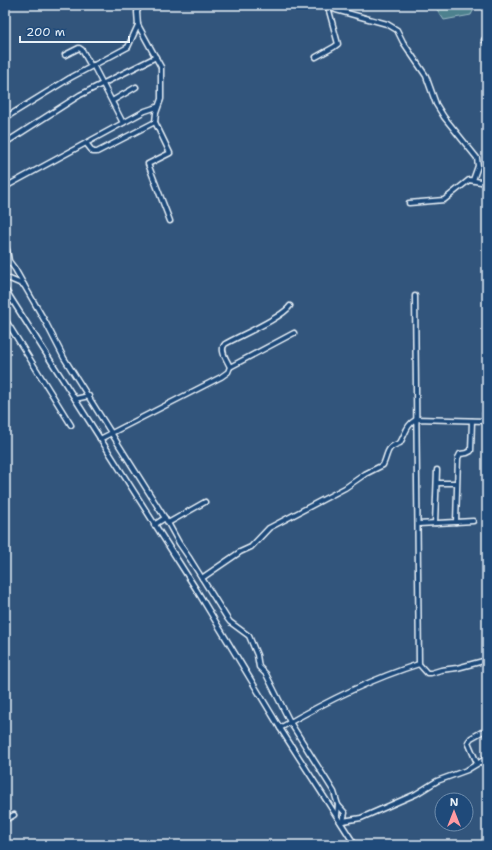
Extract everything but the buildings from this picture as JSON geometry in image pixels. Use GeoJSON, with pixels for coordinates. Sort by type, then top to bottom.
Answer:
{"type":"FeatureCollection","features":[{"type":"Feature","properties":{"kind":"street"},"geometry":{"type":"LineString","coordinates":[[140,5],[137,16],[138,25],[156,57],[161,70],[161,98],[157,107],[155,122],[170,153],[148,164],[170,221]]}},
{"type":"Feature","properties":{"kind":"street"},"geometry":{"type":"LineString","coordinates":[[316,57],[338,44],[327,6]]}},
{"type":"Feature","properties":{"kind":"street"},"geometry":{"type":"LineString","coordinates":[[327,6],[387,24],[397,30],[406,47],[426,76],[436,104],[444,117],[477,158],[478,166],[473,180]]}},
{"type":"Feature","properties":{"kind":"street"},"geometry":{"type":"LineString","coordinates":[[5,118],[130,45],[132,35],[138,25]]}},
{"type":"Feature","properties":{"kind":"street"},"geometry":{"type":"LineString","coordinates":[[65,55],[79,48],[82,50],[103,83],[123,122]]}},
{"type":"Feature","properties":{"kind":"street"},"geometry":{"type":"LineString","coordinates":[[5,143],[69,102],[103,83],[156,57]]}},
{"type":"Feature","properties":{"kind":"street"},"geometry":{"type":"LineString","coordinates":[[112,101],[136,87]]}},
{"type":"Feature","properties":{"kind":"street"},"geometry":{"type":"LineString","coordinates":[[5,187],[123,122],[157,107]]}},
{"type":"Feature","properties":{"kind":"street"},"geometry":{"type":"LineString","coordinates":[[86,143],[93,152],[97,152],[155,122]]}},
{"type":"Feature","properties":{"kind":"street"},"geometry":{"type":"LineString","coordinates":[[409,203],[444,200],[467,181],[473,180],[487,183]]}},
{"type":"Feature","properties":{"kind":"street"},"geometry":{"type":"LineString","coordinates":[[5,245],[9,261],[16,269],[46,322],[64,358],[167,520],[179,543],[230,622],[249,636],[257,655],[258,665],[266,674],[290,722],[334,792],[338,806],[336,816]]}},
{"type":"Feature","properties":{"kind":"street"},"geometry":{"type":"LineString","coordinates":[[5,277],[24,285]]}},
{"type":"Feature","properties":{"kind":"street"},"geometry":{"type":"LineString","coordinates":[[5,289],[196,589],[280,728],[336,816],[342,822],[355,845]]}},
{"type":"Feature","properties":{"kind":"street"},"geometry":{"type":"LineString","coordinates":[[414,296],[417,419],[419,664],[427,673],[432,673],[487,660]]}},
{"type":"Feature","properties":{"kind":"street"},"geometry":{"type":"LineString","coordinates":[[230,367],[222,350],[222,346],[277,317],[286,311],[290,306]]}},
{"type":"Feature","properties":{"kind":"street"},"geometry":{"type":"LineString","coordinates":[[5,319],[71,425]]}},
{"type":"Feature","properties":{"kind":"street"},"geometry":{"type":"LineString","coordinates":[[100,439],[221,377],[228,372],[230,367],[294,333]]}},
{"type":"Feature","properties":{"kind":"street"},"geometry":{"type":"LineString","coordinates":[[75,399],[89,396]]}},
{"type":"Feature","properties":{"kind":"street"},"geometry":{"type":"LineString","coordinates":[[202,578],[240,552],[251,547],[269,528],[345,488],[369,472],[383,465],[391,446],[400,443],[408,425],[417,419],[486,421],[487,404]]}},
{"type":"Feature","properties":{"kind":"street"},"geometry":{"type":"LineString","coordinates":[[456,522],[458,455],[470,452],[472,448],[472,421]]}},
{"type":"Feature","properties":{"kind":"street"},"geometry":{"type":"LineString","coordinates":[[435,523],[437,470]]}},
{"type":"Feature","properties":{"kind":"street"},"geometry":{"type":"LineString","coordinates":[[437,483],[456,483]]}},
{"type":"Feature","properties":{"kind":"street"},"geometry":{"type":"LineString","coordinates":[[154,525],[205,502]]}},
{"type":"Feature","properties":{"kind":"street"},"geometry":{"type":"LineString","coordinates":[[418,524],[473,520]]}},
{"type":"Feature","properties":{"kind":"street"},"geometry":{"type":"LineString","coordinates":[[280,728],[375,680],[419,664]]}},
{"type":"Feature","properties":{"kind":"street"},"geometry":{"type":"LineString","coordinates":[[478,763],[468,742],[471,738],[487,729]]}},
{"type":"Feature","properties":{"kind":"street"},"geometry":{"type":"LineString","coordinates":[[342,822],[364,817],[416,794],[437,781],[458,774],[487,758]]}},
{"type":"Feature","properties":{"kind":"street"},"geometry":{"type":"LineString","coordinates":[[338,806],[345,813],[342,822]]}},
{"type":"Feature","properties":{"kind":"street"},"geometry":{"type":"LineString","coordinates":[[5,820],[14,815]]}},
{"type":"Feature","properties":{"kind":"green space"},"geometry":{"type":"Polygon","coordinates":[[[434,5],[476,5],[471,15],[444,20],[434,5]]]}}]}
